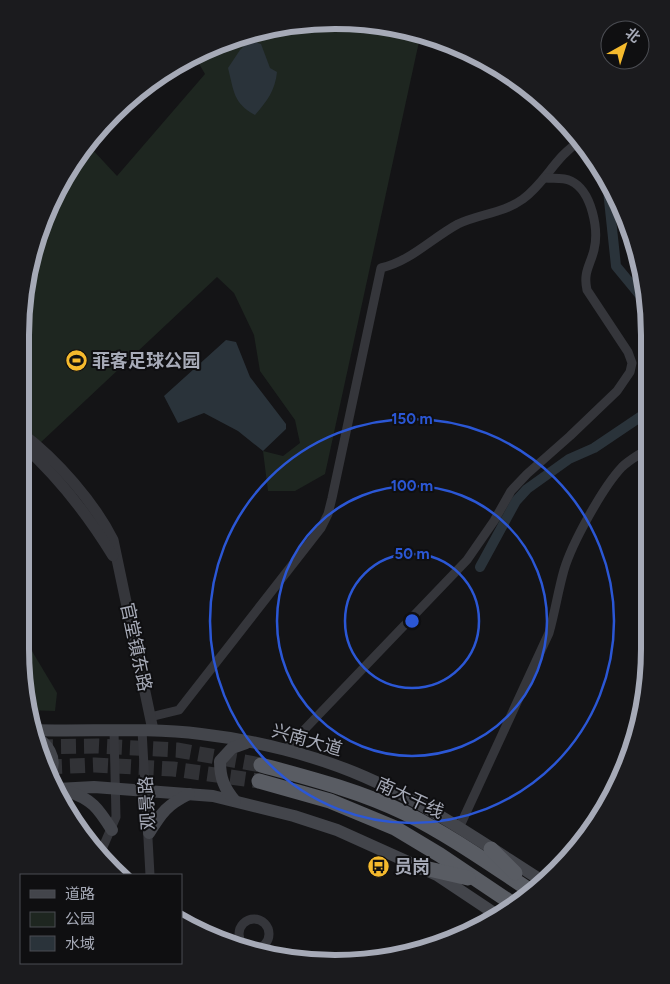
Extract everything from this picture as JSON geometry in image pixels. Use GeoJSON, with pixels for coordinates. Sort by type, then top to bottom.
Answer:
{"type":"FeatureCollection","features":[{"type":"Feature","properties":{"kind":"highway","name":"南大干线"},"geometry":{"type":"LineString","coordinates":[[261,765],[354,793],[404,813],[449,837],[527,887]]}},
{"type":"Feature","properties":{"kind":"highway","name":"南大干线"},"geometry":{"type":"LineString","coordinates":[[259,781],[330,801],[395,828],[509,901]]}},
{"type":"Feature","properties":{"kind":"highway"},"geometry":{"type":"LineString","coordinates":[[491,848],[528,887]]}},
{"type":"Feature","properties":{"kind":"highway"},"geometry":{"type":"LineString","coordinates":[[416,866],[479,881]]}},
{"type":"Feature","properties":{"kind":"main road","name":"兴南大道"},"geometry":{"type":"LineString","coordinates":[[40,730],[114,730],[149,726],[249,742],[307,755],[365,777],[459,828],[538,878]]}},
{"type":"Feature","properties":{"kind":"main road"},"geometry":{"type":"LineString","coordinates":[[235,801],[226,790],[220,777],[220,761],[232,748],[249,742]]}},
{"type":"Feature","properties":{"kind":"main road"},"geometry":{"type":"LineString","coordinates":[[44,743],[51,751],[52,765]]}},
{"type":"Feature","properties":{"kind":"main road"},"geometry":{"type":"LineString","coordinates":[[63,789],[116,788],[213,796],[294,816],[337,830],[437,876],[492,912]]}},
{"type":"Feature","properties":{"kind":"main road"},"geometry":{"type":"LineString","coordinates":[[64,791],[82,796],[90,801],[112,830]]}},
{"type":"Feature","properties":{"kind":"main road"},"geometry":{"type":"LineString","coordinates":[[149,833],[161,813],[172,803],[190,794]]}},
{"type":"Feature","properties":{"kind":"street"},"geometry":{"type":"LineString","coordinates":[[149,726],[179,710],[321,528],[328,514],[332,498],[381,268],[393,265],[410,256],[458,224],[517,203],[544,178],[567,149],[574,145]]}},
{"type":"Feature","properties":{"kind":"street"},"geometry":{"type":"LineString","coordinates":[[282,750],[304,730],[467,560],[494,521],[511,491],[617,391],[630,372],[632,363],[628,352],[587,290],[584,280],[594,249],[596,229],[592,209],[584,192],[572,181],[544,178]]}},
{"type":"Feature","properties":{"kind":"street","name":"官堂镇东路"},"geometry":{"type":"LineString","coordinates":[[29,438],[46,453],[89,502],[113,540],[149,726]]}},
{"type":"Feature","properties":{"kind":"street","name":"官堂镇东路"},"geometry":{"type":"LineString","coordinates":[[29,450],[44,464],[84,512],[118,564]]}},
{"type":"Feature","properties":{"kind":"street"},"geometry":{"type":"LineString","coordinates":[[459,828],[549,633],[564,570],[572,548],[607,485],[623,466],[641,453]]}},
{"type":"Feature","properties":{"kind":"street","name":"观景路"},"geometry":{"type":"LineString","coordinates":[[149,726],[146,791],[150,874]]}},
{"type":"Feature","properties":{"kind":"street","name":"观景路"},"geometry":{"type":"LineString","coordinates":[[103,848],[116,817],[114,730]]}},
{"type":"Feature","properties":{"kind":"green space"},"geometry":{"type":"Polygon","coordinates":[[[355,29],[375,31],[419,41],[325,474],[295,491],[268,491],[263,451],[283,456],[300,443],[295,420],[260,371],[254,335],[234,293],[217,277],[39,444],[29,436],[29,315],[31,295],[39,256],[60,200],[80,165],[92,149],[117,176],[205,74],[198,61],[200,60],[256,39],[295,31],[355,29]]]}},
{"type":"Feature","properties":{"kind":"green space"},"geometry":{"type":"Polygon","coordinates":[[[29,646],[57,693],[55,711],[35,710],[29,669],[29,646]]]}},
{"type":"Feature","properties":{"kind":"water"},"geometry":{"type":"Polygon","coordinates":[[[251,40],[261,44],[270,68],[277,72],[270,95],[255,115],[242,106],[233,90],[228,68],[240,50],[251,40]]]}},
{"type":"Feature","properties":{"kind":"water"},"geometry":{"type":"Polygon","coordinates":[[[226,340],[236,342],[250,377],[286,424],[286,429],[263,451],[238,431],[204,413],[178,423],[164,396],[226,340]]]}},
{"type":"Feature","properties":{"kind":"waterway"},"geometry":{"type":"LineString","coordinates":[[609,198],[616,266],[639,294]]}},
{"type":"Feature","properties":{"kind":"waterway"},"geometry":{"type":"LineString","coordinates":[[480,567],[516,501],[527,489],[569,459],[594,448],[641,416]]}},
{"type":"Feature","properties":{"kind":"tunnel"},"geometry":{"type":"LineString","coordinates":[[45,747],[97,746],[177,750],[261,765]]}},
{"type":"Feature","properties":{"kind":"tunnel"},"geometry":{"type":"LineString","coordinates":[[52,767],[95,765],[173,769],[259,781]]}},
{"type":"Feature","properties":{"kind":"place","name":"菲客足球公园"},"geometry":{"type":"Point","coordinates":[76,361]}},
{"type":"Feature","properties":{"kind":"place","name":"员岗"},"geometry":{"type":"Point","coordinates":[378,867]}}]}
